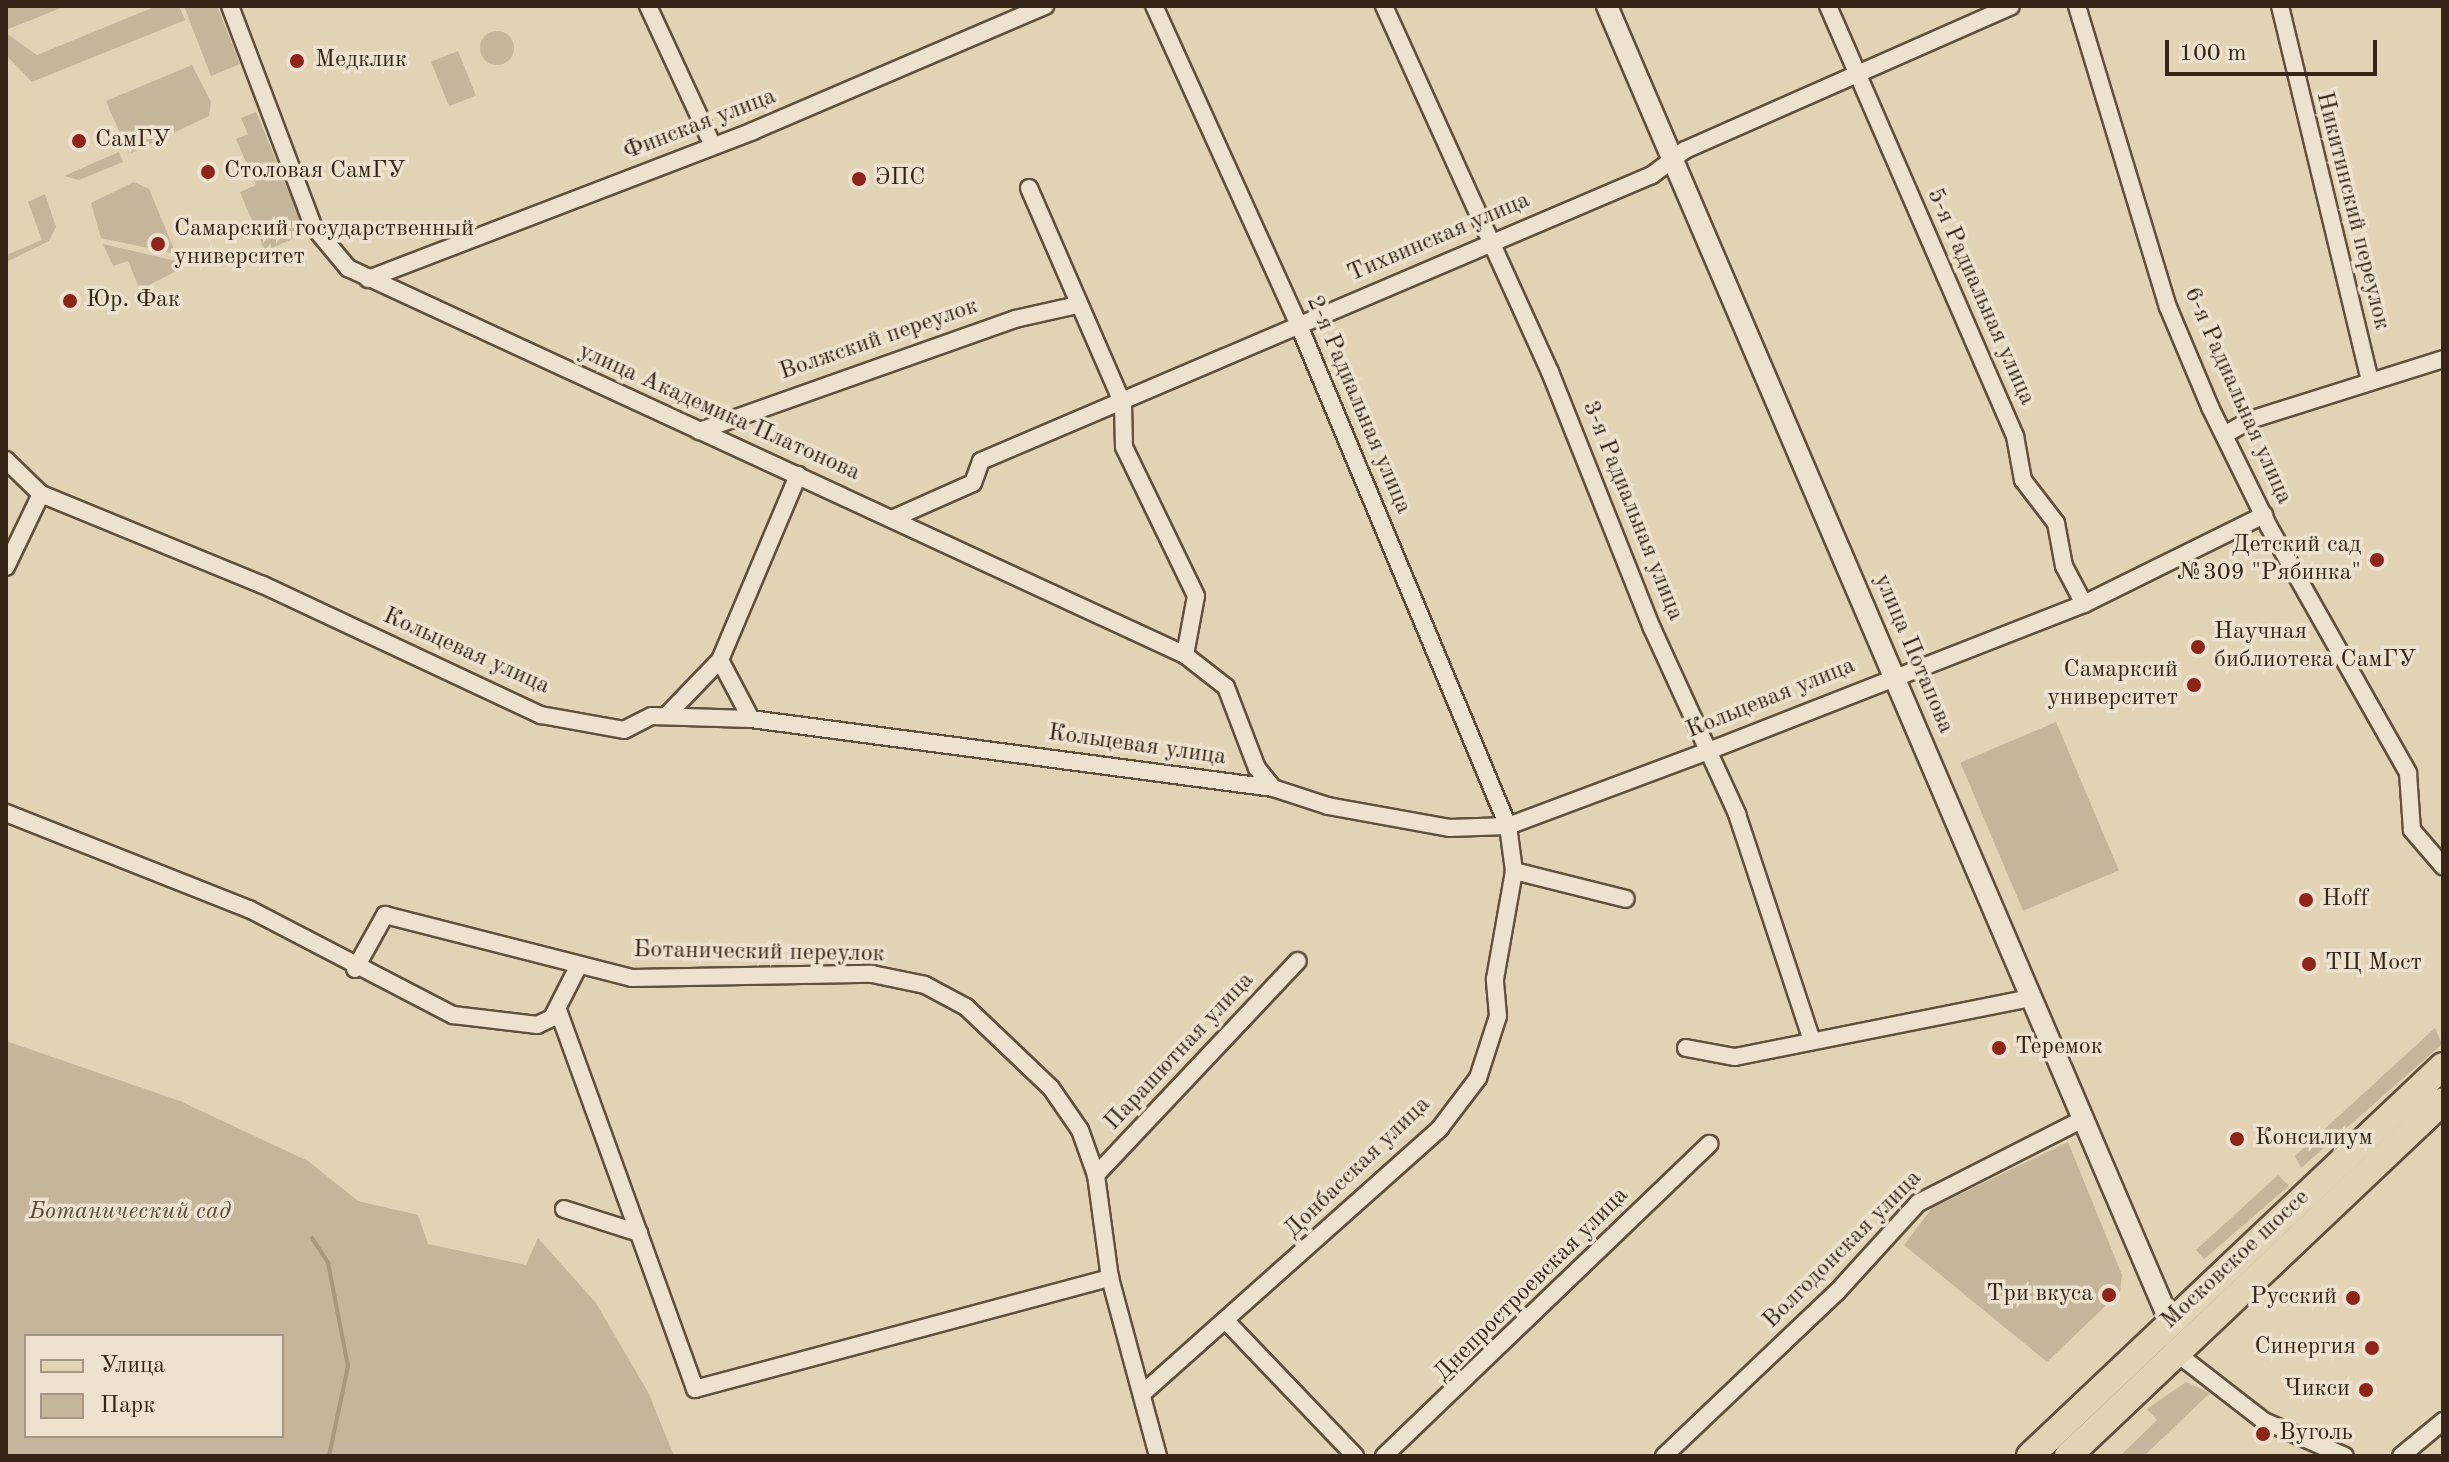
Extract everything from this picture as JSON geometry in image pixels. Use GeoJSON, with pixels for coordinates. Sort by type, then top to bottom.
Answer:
{"type":"FeatureCollection","features":[{"type":"Feature","properties":{"kind":"main road","name":"Московское шоссе"},"geometry":{"type":"LineString","coordinates":[[2068,1456],[2174,1336],[2443,1066]]}},
{"type":"Feature","properties":{"kind":"main road","name":"Московское шоссе"},"geometry":{"type":"LineString","coordinates":[[2049,1456],[2443,1084]]}},
{"type":"Feature","properties":{"kind":"main road","name":"Московское шоссе"},"geometry":{"type":"LineString","coordinates":[[2030,1456],[2174,1336],[2443,1101]]}},
{"type":"Feature","properties":{"kind":"street","name":"улица Академика Платонова"},"geometry":{"type":"LineString","coordinates":[[230,6],[313,226],[331,253],[368,279],[894,518],[1185,655],[1226,687],[1257,768],[1273,788]]}},
{"type":"Feature","properties":{"kind":"street"},"geometry":{"type":"LineString","coordinates":[[648,6],[712,144]]}},
{"type":"Feature","properties":{"kind":"street","name":"Финская улица"},"geometry":{"type":"LineString","coordinates":[[368,279],[712,144],[1045,6]]}},
{"type":"Feature","properties":{"kind":"street","name":"2-я Радиальная улица"},"geometry":{"type":"LineString","coordinates":[[1154,6],[1298,323],[1508,826]]}},
{"type":"Feature","properties":{"kind":"street","name":"3-я Радиальная улица"},"geometry":{"type":"LineString","coordinates":[[1384,6],[1490,243],[1706,752],[1737,814],[1812,1041]]}},
{"type":"Feature","properties":{"kind":"street","name":"улица Потапова"},"geometry":{"type":"LineString","coordinates":[[1607,6],[2174,1336]]}},
{"type":"Feature","properties":{"kind":"street","name":"5-я Радиальная улица"},"geometry":{"type":"LineString","coordinates":[[1828,6],[2015,436],[2023,480],[2056,523],[2064,566],[2084,604]]}},
{"type":"Feature","properties":{"kind":"street","name":"Тихвинская улица"},"geometry":{"type":"LineString","coordinates":[[894,518],[973,483],[981,461],[1123,404],[1298,323],[1490,243],[2011,6]]}},
{"type":"Feature","properties":{"kind":"street","name":"6-я Радиальная улица"},"geometry":{"type":"LineString","coordinates":[[2077,6],[2168,307],[2264,515],[2408,773],[2412,830],[2443,866]]}},
{"type":"Feature","properties":{"kind":"street","name":"Никитинский переулок"},"geometry":{"type":"LineString","coordinates":[[2280,6],[2370,381]]}},
{"type":"Feature","properties":{"kind":"street"},"geometry":{"type":"LineString","coordinates":[[1029,188],[1077,305],[1123,404],[1124,447],[1196,596],[1185,655]]}},
{"type":"Feature","properties":{"kind":"street","name":"Волжский переулок"},"geometry":{"type":"LineString","coordinates":[[699,431],[1015,319],[1077,305]]}},
{"type":"Feature","properties":{"kind":"street"},"geometry":{"type":"LineString","coordinates":[[2226,434],[2370,381],[2443,359]]}},
{"type":"Feature","properties":{"kind":"street","name":"Кольцевая улица"},"geometry":{"type":"LineString","coordinates":[[6,460],[41,494],[263,585],[541,715],[624,730],[667,715],[751,719],[1273,788],[1328,806],[1449,828],[1508,826],[1706,752],[1893,674],[2084,604],[2264,515]]}},
{"type":"Feature","properties":{"kind":"street"},"geometry":{"type":"LineString","coordinates":[[667,715],[720,660],[798,475]]}},
{"type":"Feature","properties":{"kind":"street"},"geometry":{"type":"LineString","coordinates":[[6,567],[41,494]]}},
{"type":"Feature","properties":{"kind":"street"},"geometry":{"type":"LineString","coordinates":[[720,660],[751,719]]}},
{"type":"Feature","properties":{"kind":"street"},"geometry":{"type":"LineString","coordinates":[[6,813],[249,909],[355,969],[485,1023],[537,1025],[558,1010],[577,969]]}},
{"type":"Feature","properties":{"kind":"street","name":"Донбасская улица"},"geometry":{"type":"LineString","coordinates":[[1143,1393],[1228,1323],[1440,1128],[1478,1078],[1498,1016],[1495,979],[1514,871],[1508,826]]}},
{"type":"Feature","properties":{"kind":"street"},"geometry":{"type":"LineString","coordinates":[[1514,871],[1626,899]]}},
{"type":"Feature","properties":{"kind":"street","name":"Ботанический переулок"},"geometry":{"type":"LineString","coordinates":[[355,969],[385,915],[577,969],[632,978],[872,974],[925,985],[966,1007],[1051,1088],[1080,1130],[1096,1175],[1110,1278],[1158,1456]]}},
{"type":"Feature","properties":{"kind":"street","name":"Парашютная улица"},"geometry":{"type":"LineString","coordinates":[[1096,1175],[1298,961]]}},
{"type":"Feature","properties":{"kind":"street"},"geometry":{"type":"LineString","coordinates":[[1686,1048],[1735,1057],[2031,998]]}},
{"type":"Feature","properties":{"kind":"street"},"geometry":{"type":"LineString","coordinates":[[558,1010],[695,1389],[1110,1278]]}},
{"type":"Feature","properties":{"kind":"street","name":"Волгодонская улица"},"geometry":{"type":"LineString","coordinates":[[1664,1456],[1837,1292],[1918,1203],[2083,1119]]}},
{"type":"Feature","properties":{"kind":"street","name":"Днепростроевская улица"},"geometry":{"type":"LineString","coordinates":[[1384,1456],[1709,1144]]}},
{"type":"Feature","properties":{"kind":"street"},"geometry":{"type":"LineString","coordinates":[[564,1209],[639,1233]]}},
{"type":"Feature","properties":{"kind":"street"},"geometry":{"type":"LineString","coordinates":[[1228,1323],[1355,1456]]}},
{"type":"Feature","properties":{"kind":"street"},"geometry":{"type":"LineString","coordinates":[[2174,1336],[2264,1421],[2345,1456]]}},
{"type":"Feature","properties":{"kind":"street"},"geometry":{"type":"LineString","coordinates":[[2401,1456],[2443,1421]]}},
{"type":"Feature","properties":{"kind":"green space"},"geometry":{"type":"Polygon","coordinates":[[[6,6],[66,6],[6,30],[6,6]]]}},
{"type":"Feature","properties":{"kind":"green space"},"geometry":{"type":"Polygon","coordinates":[[[157,6],[179,6],[185,20],[32,82],[6,55],[6,33],[37,55],[157,6]]]}},
{"type":"Feature","properties":{"kind":"green space"},"geometry":{"type":"Polygon","coordinates":[[[184,6],[217,6],[240,64],[211,76],[184,6]]]}},
{"type":"Feature","properties":{"kind":"green space"},"geometry":{"type":"Polygon","coordinates":[[[497,31],[509,36],[514,48],[509,60],[497,65],[485,60],[480,48],[485,36],[497,31]]]}},
{"type":"Feature","properties":{"kind":"green space"},"geometry":{"type":"Polygon","coordinates":[[[458,51],[476,96],[449,106],[431,62],[458,51]]]}},
{"type":"Feature","properties":{"kind":"green space"},"geometry":{"type":"Polygon","coordinates":[[[192,65],[211,102],[209,116],[129,154],[106,101],[192,65]]]}},
{"type":"Feature","properties":{"kind":"green space"},"geometry":{"type":"Polygon","coordinates":[[[256,112],[306,233],[265,251],[240,192],[256,185],[236,139],[248,134],[241,118],[256,112]]]}},
{"type":"Feature","properties":{"kind":"green space"},"geometry":{"type":"Polygon","coordinates":[[[119,152],[123,162],[79,180],[64,176],[119,152]]]}},
{"type":"Feature","properties":{"kind":"green space"},"geometry":{"type":"Polygon","coordinates":[[[134,182],[149,189],[176,254],[101,238],[91,203],[134,182]]]}},
{"type":"Feature","properties":{"kind":"green space"},"geometry":{"type":"Polygon","coordinates":[[[45,194],[56,227],[49,241],[6,262],[6,255],[42,240],[28,202],[45,194]]]}},
{"type":"Feature","properties":{"kind":"green space"},"geometry":{"type":"Polygon","coordinates":[[[103,244],[176,261],[178,270],[140,290],[128,261],[113,266],[103,244]]]}},
{"type":"Feature","properties":{"kind":"green space"},"geometry":{"type":"Polygon","coordinates":[[[2056,722],[2119,870],[2023,911],[1960,763],[2056,722]]]}},
{"type":"Feature","properties":{"kind":"green space"},"geometry":{"type":"Polygon","coordinates":[[[2435,1028],[2442,1044],[2301,1168],[2295,1156],[2435,1028]]]}},
{"type":"Feature","properties":{"kind":"green space","name":"Ботанический сад"},"geometry":{"type":"Polygon","coordinates":[[[6,1041],[180,1101],[308,1161],[358,1201],[418,1215],[428,1244],[526,1265],[538,1238],[596,1303],[649,1394],[674,1456],[6,1456],[6,1041]]]}},
{"type":"Feature","properties":{"kind":"green space"},"geometry":{"type":"Polygon","coordinates":[[[2068,1142],[2122,1275],[2120,1292],[2047,1362],[1904,1245],[1932,1208],[2068,1142]]]}},
{"type":"Feature","properties":{"kind":"green space"},"geometry":{"type":"Polygon","coordinates":[[[2278,1175],[2289,1186],[2204,1259],[2196,1250],[2278,1175]]]}},
{"type":"Feature","properties":{"kind":"green space"},"geometry":{"type":"Polygon","coordinates":[[[2186,1382],[2210,1393],[2144,1456],[2120,1456],[2157,1420],[2147,1409],[2186,1382]]]}},
{"type":"Feature","properties":{"kind":"waterway"},"geometry":{"type":"LineString","coordinates":[[312,1238],[328,1263],[348,1366],[329,1456]]}},
{"type":"Feature","properties":{"kind":"place","name":"Медклик"},"geometry":{"type":"Point","coordinates":[297,61]}},
{"type":"Feature","properties":{"kind":"place","name":"СамГУ"},"geometry":{"type":"Point","coordinates":[79,141]}},
{"type":"Feature","properties":{"kind":"place","name":"Столовая СамГУ"},"geometry":{"type":"Point","coordinates":[208,172]}},
{"type":"Feature","properties":{"kind":"place","name":"ЭПС"},"geometry":{"type":"Point","coordinates":[859,179]}},
{"type":"Feature","properties":{"kind":"place","name":"Самарский государственный университет"},"geometry":{"type":"Point","coordinates":[158,244]}},
{"type":"Feature","properties":{"kind":"place","name":"Юр. Фак"},"geometry":{"type":"Point","coordinates":[70,301]}},
{"type":"Feature","properties":{"kind":"place","name":"Детский сад №309 \"Рябинка\""},"geometry":{"type":"Point","coordinates":[2377,560]}},
{"type":"Feature","properties":{"kind":"place","name":"Научная библиотека СамГУ"},"geometry":{"type":"Point","coordinates":[2198,647]}},
{"type":"Feature","properties":{"kind":"place","name":"Самарксий университет"},"geometry":{"type":"Point","coordinates":[2194,685]}},
{"type":"Feature","properties":{"kind":"place","name":"Hoff"},"geometry":{"type":"Point","coordinates":[2306,900]}},
{"type":"Feature","properties":{"kind":"place","name":"ТЦ Мост"},"geometry":{"type":"Point","coordinates":[2309,964]}},
{"type":"Feature","properties":{"kind":"place","name":"Теремок"},"geometry":{"type":"Point","coordinates":[1999,1048]}},
{"type":"Feature","properties":{"kind":"place","name":"Консилиум"},"geometry":{"type":"Point","coordinates":[2237,1139]}},
{"type":"Feature","properties":{"kind":"place","name":"Три вкуса"},"geometry":{"type":"Point","coordinates":[2109,1295]}},
{"type":"Feature","properties":{"kind":"place","name":"Русский"},"geometry":{"type":"Point","coordinates":[2353,1298]}},
{"type":"Feature","properties":{"kind":"place","name":"Синергия"},"geometry":{"type":"Point","coordinates":[2372,1348]}},
{"type":"Feature","properties":{"kind":"place","name":"Чикси"},"geometry":{"type":"Point","coordinates":[2366,1390]}},
{"type":"Feature","properties":{"kind":"place","name":"Вуголь"},"geometry":{"type":"Point","coordinates":[2263,1434]}}]}
